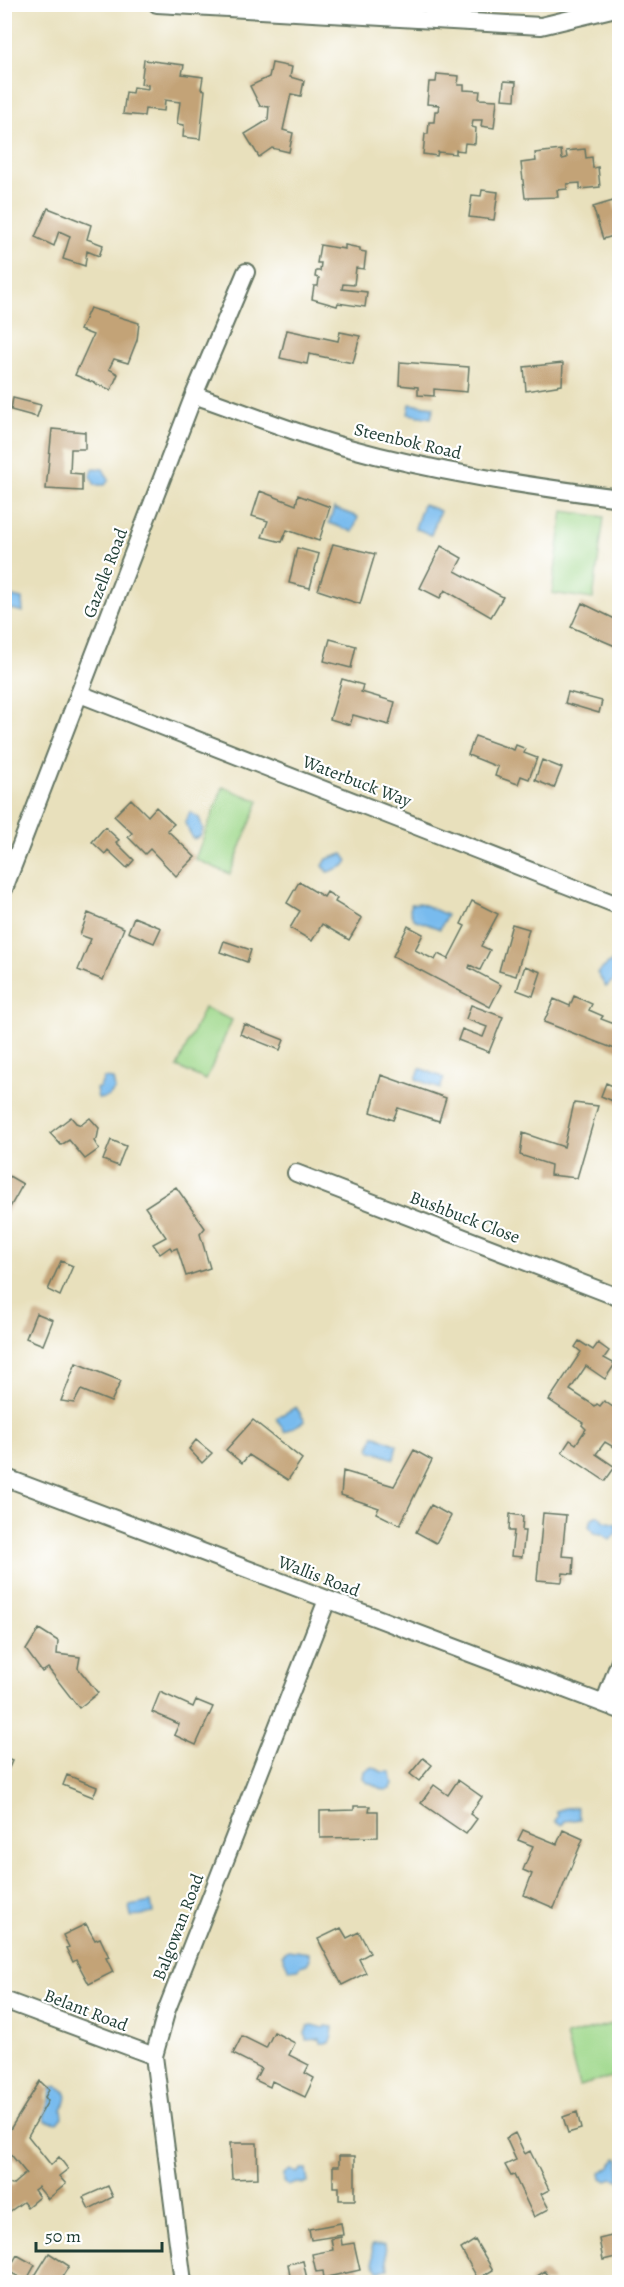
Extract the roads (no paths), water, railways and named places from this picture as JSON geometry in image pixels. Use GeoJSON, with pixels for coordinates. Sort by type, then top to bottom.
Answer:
{"type":"FeatureCollection","features":[{"type":"Feature","properties":{"kind":"street"},"geometry":{"type":"LineString","coordinates":[[157,4],[541,26],[620,7]]}},
{"type":"Feature","properties":{"kind":"street","name":"Gazelle Road"},"geometry":{"type":"LineString","coordinates":[[4,889],[194,395],[246,272]]}},
{"type":"Feature","properties":{"kind":"street","name":"Steenbok Road"},"geometry":{"type":"LineString","coordinates":[[194,395],[344,447],[451,472],[538,488],[620,498]]}},
{"type":"Feature","properties":{"kind":"street","name":"Waterbuck Way"},"geometry":{"type":"LineString","coordinates":[[80,694],[620,906]]}},
{"type":"Feature","properties":{"kind":"street","name":"Bushbuck Close"},"geometry":{"type":"LineString","coordinates":[[296,1173],[620,1298]]}},
{"type":"Feature","properties":{"kind":"street","name":"Wallis Road"},"geometry":{"type":"LineString","coordinates":[[4,1477],[620,1710]]}},
{"type":"Feature","properties":{"kind":"street","name":"Balgowan Road"},"geometry":{"type":"LineString","coordinates":[[183,2283],[154,2056],[167,2009],[327,1600]]}},
{"type":"Feature","properties":{"kind":"street"},"geometry":{"type":"LineString","coordinates":[[604,1703],[620,1661]]}},
{"type":"Feature","properties":{"kind":"street","name":"Belant Road"},"geometry":{"type":"LineString","coordinates":[[4,2000],[154,2056]]}},
{"type":"Feature","properties":{"kind":"water"},"geometry":{"type":"Polygon","coordinates":[[[410,404],[434,407],[431,418],[408,414],[410,404]]]}},
{"type":"Feature","properties":{"kind":"water"},"geometry":{"type":"Polygon","coordinates":[[[94,468],[103,469],[109,480],[105,485],[95,485],[90,476],[94,468]]]}},
{"type":"Feature","properties":{"kind":"water"},"geometry":{"type":"Polygon","coordinates":[[[423,504],[440,511],[431,535],[415,528],[423,504]]]}},
{"type":"Feature","properties":{"kind":"water"},"geometry":{"type":"Polygon","coordinates":[[[334,508],[358,517],[353,532],[329,523],[334,508]]]}},
{"type":"Feature","properties":{"kind":"water"},"geometry":{"type":"Polygon","coordinates":[[[4,595],[22,599],[23,612],[12,609],[5,612],[4,595]]]}},
{"type":"Feature","properties":{"kind":"water"},"geometry":{"type":"Polygon","coordinates":[[[190,812],[199,818],[203,829],[200,837],[193,839],[185,823],[190,812]]]}},
{"type":"Feature","properties":{"kind":"water"},"geometry":{"type":"Polygon","coordinates":[[[343,854],[348,861],[344,866],[328,872],[323,866],[327,859],[343,854]]]}},
{"type":"Feature","properties":{"kind":"water"},"geometry":{"type":"Polygon","coordinates":[[[420,903],[447,915],[440,929],[413,919],[410,911],[411,904],[420,903]]]}},
{"type":"Feature","properties":{"kind":"water"},"geometry":{"type":"Polygon","coordinates":[[[617,957],[619,975],[606,987],[597,973],[617,957]]]}},
{"type":"Feature","properties":{"kind":"water"},"geometry":{"type":"Polygon","coordinates":[[[420,1068],[444,1078],[440,1089],[416,1079],[420,1068]]]}},
{"type":"Feature","properties":{"kind":"water"},"geometry":{"type":"Polygon","coordinates":[[[104,1078],[113,1079],[115,1089],[108,1097],[98,1098],[96,1089],[100,1087],[104,1078]]]}},
{"type":"Feature","properties":{"kind":"water"},"geometry":{"type":"Polygon","coordinates":[[[296,1407],[305,1421],[285,1432],[276,1418],[296,1407]]]}},
{"type":"Feature","properties":{"kind":"water"},"geometry":{"type":"Polygon","coordinates":[[[374,1435],[397,1445],[394,1459],[369,1450],[374,1435]]]}},
{"type":"Feature","properties":{"kind":"water"},"geometry":{"type":"Polygon","coordinates":[[[598,1515],[605,1521],[617,1524],[616,1533],[610,1540],[602,1534],[594,1533],[589,1526],[592,1518],[598,1515]]]}},
{"type":"Feature","properties":{"kind":"water"},"geometry":{"type":"Polygon","coordinates":[[[373,1767],[382,1772],[391,1772],[393,1784],[390,1789],[384,1790],[368,1783],[363,1778],[364,1771],[373,1767]]]}},
{"type":"Feature","properties":{"kind":"water"},"geometry":{"type":"Polygon","coordinates":[[[577,1807],[580,1819],[565,1821],[562,1825],[555,1821],[558,1816],[556,1811],[577,1807]]]}},
{"type":"Feature","properties":{"kind":"water"},"geometry":{"type":"Polygon","coordinates":[[[151,1902],[153,1913],[131,1917],[129,1906],[151,1902]]]}},
{"type":"Feature","properties":{"kind":"water"},"geometry":{"type":"Polygon","coordinates":[[[288,1950],[309,1953],[310,1959],[307,1964],[298,1969],[289,1970],[282,1955],[288,1950]]]}},
{"type":"Feature","properties":{"kind":"water"},"geometry":{"type":"Polygon","coordinates":[[[308,2026],[324,2028],[333,2027],[329,2043],[321,2043],[320,2039],[306,2040],[305,2033],[308,2026]]]}},
{"type":"Feature","properties":{"kind":"water"},"geometry":{"type":"Polygon","coordinates":[[[56,2086],[66,2095],[66,2102],[62,2109],[63,2117],[58,2123],[46,2121],[44,2116],[50,2101],[51,2088],[56,2086]]]}},
{"type":"Feature","properties":{"kind":"water"},"geometry":{"type":"Polygon","coordinates":[[[617,2158],[619,2160],[619,2181],[613,2179],[607,2181],[602,2178],[601,2172],[617,2158]]]}},
{"type":"Feature","properties":{"kind":"water"},"geometry":{"type":"Polygon","coordinates":[[[301,2169],[306,2169],[308,2183],[288,2186],[284,2182],[284,2174],[290,2170],[297,2173],[301,2169]]]}},
{"type":"Feature","properties":{"kind":"water"},"geometry":{"type":"Polygon","coordinates":[[[385,2244],[388,2269],[379,2271],[373,2263],[372,2245],[385,2244]]]}}]}
